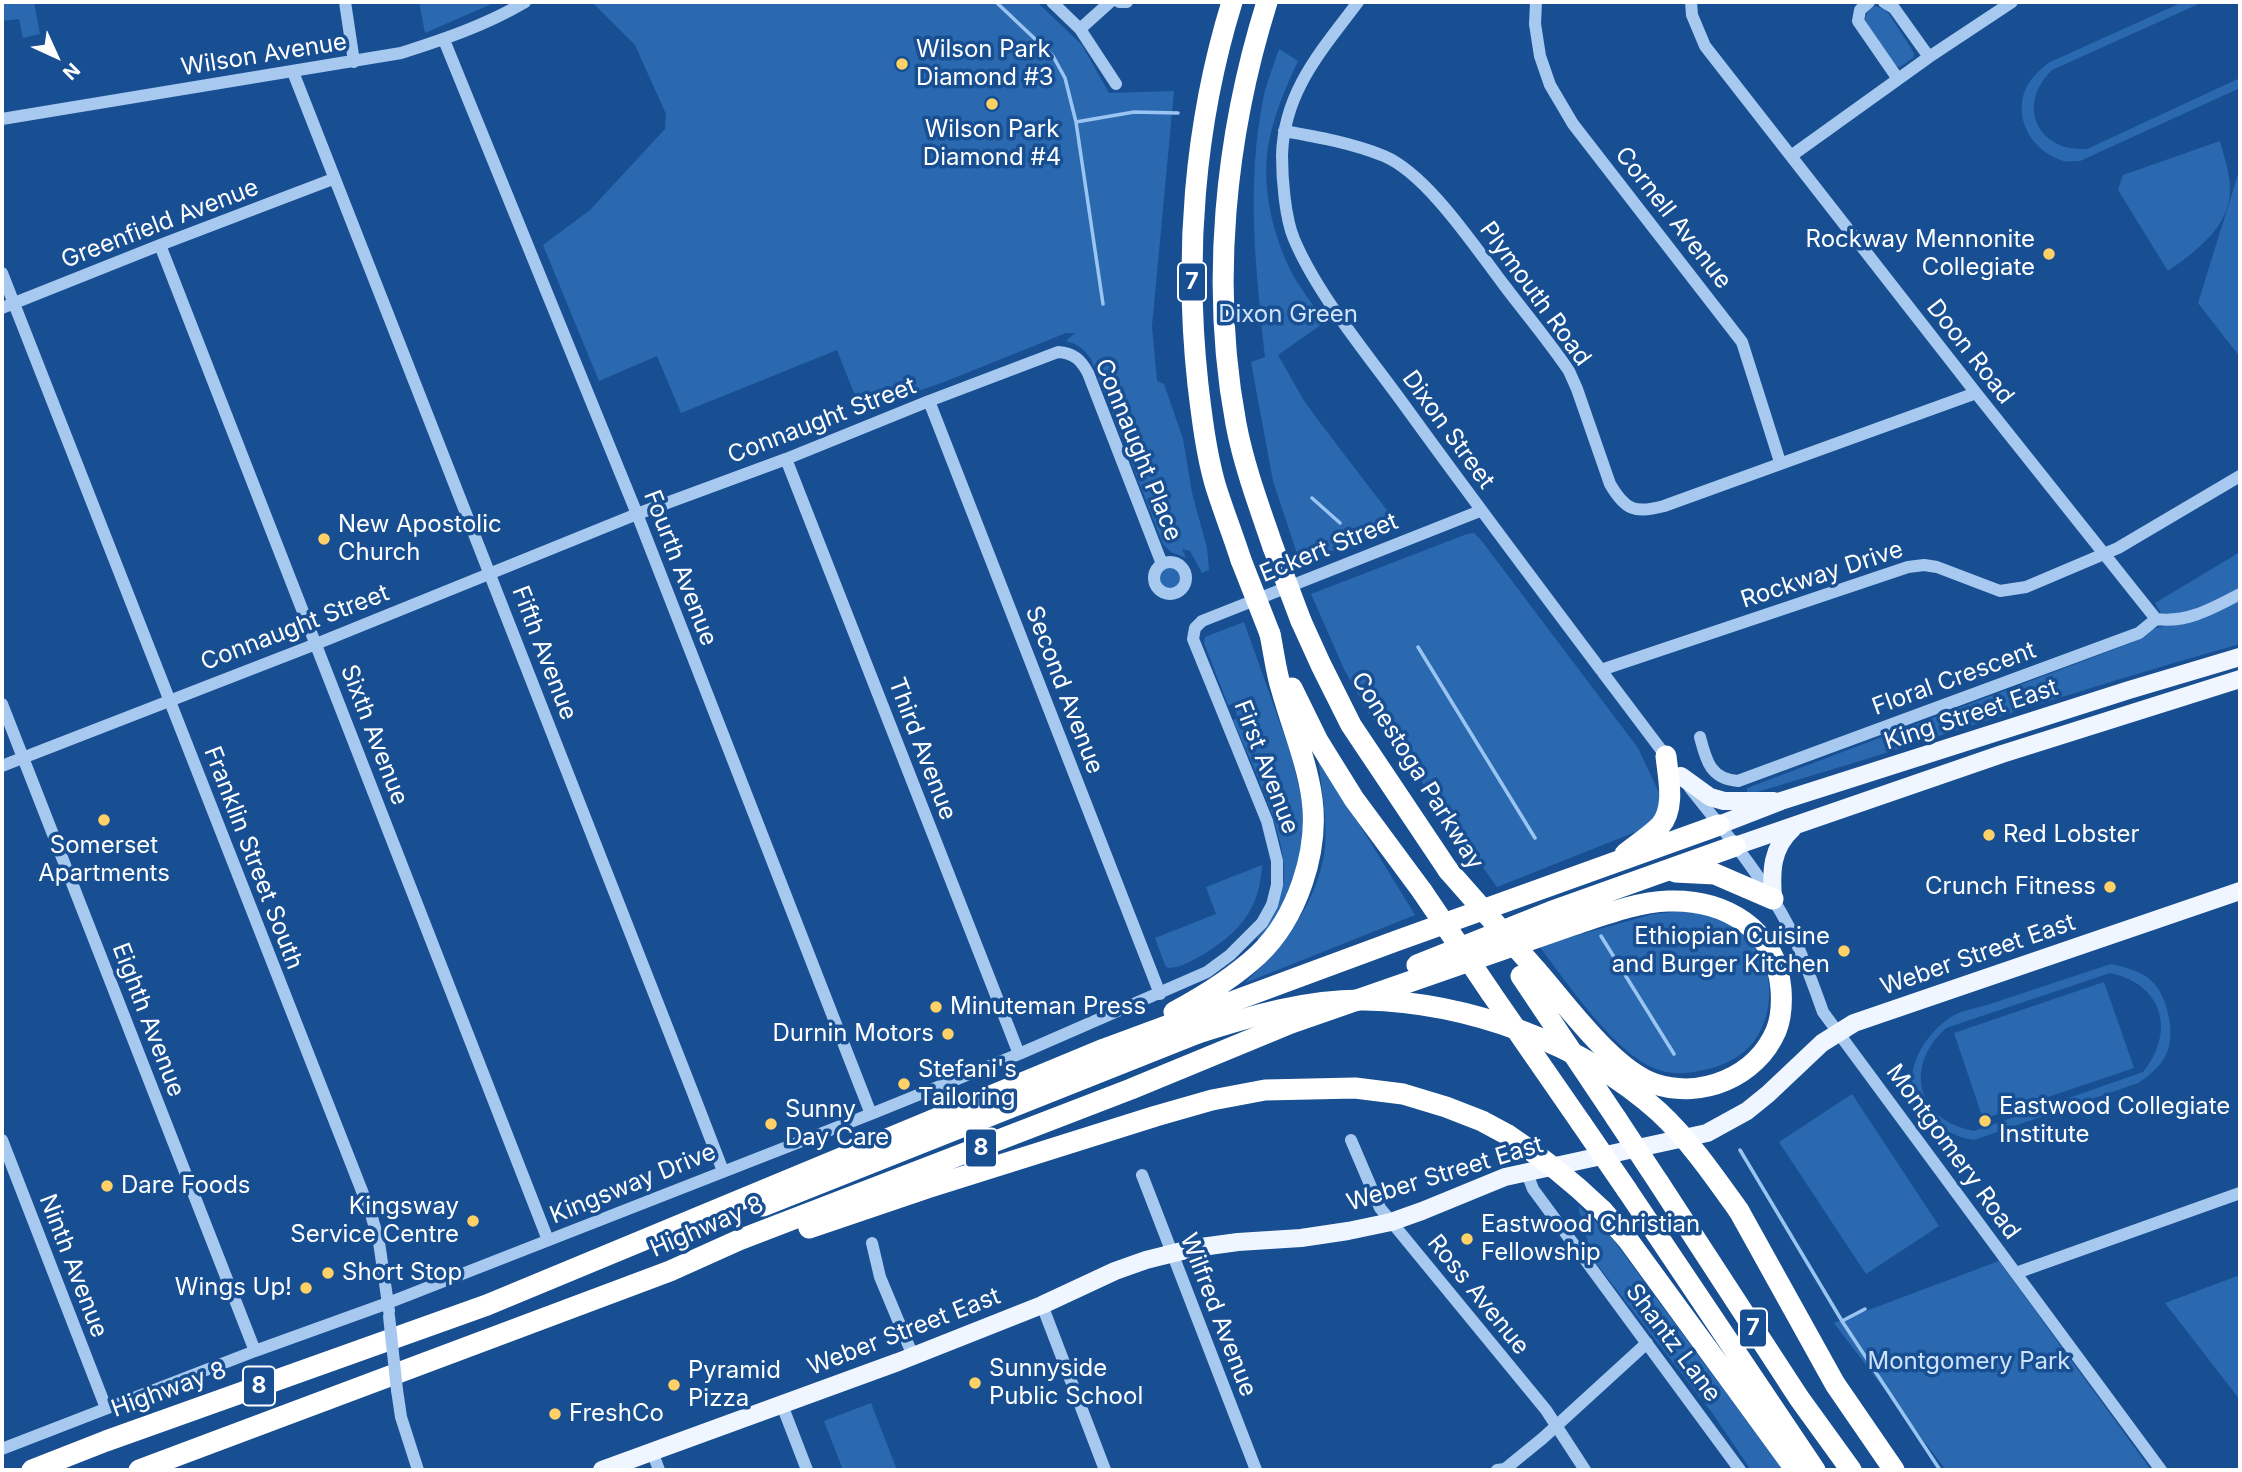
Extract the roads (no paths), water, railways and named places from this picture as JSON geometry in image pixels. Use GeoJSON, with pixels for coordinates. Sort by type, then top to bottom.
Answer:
{"type":"FeatureCollection","features":[{"type":"Feature","properties":{"kind":"highway","name":"7"},"geometry":{"type":"LineString","coordinates":[[1232,2],[1209,97],[1197,172],[1192,268],[1193,337],[1203,421],[1215,483],[1270,634],[1318,741],[1354,799],[1422,891],[1815,1470]]}},
{"type":"Feature","properties":{"kind":"highway","name":"Conestoga Parkway"},"geometry":{"type":"LineString","coordinates":[[1267,2],[1259,26],[1228,182],[1223,274],[1227,354],[1236,426],[1248,474],[1301,621],[1351,725],[1448,870],[1529,974],[1616,1118],[1799,1398],[1852,1470]]}},
{"type":"Feature","properties":{"kind":"highway"},"geometry":{"type":"LineString","coordinates":[[1104,1049],[1195,1001],[1233,976],[1260,953],[1276,933],[1303,882],[1313,831],[1312,800],[1307,773],[1281,688],[1270,634]]}},
{"type":"Feature","properties":{"kind":"highway"},"geometry":{"type":"LineString","coordinates":[[1613,864],[1661,825],[1666,816],[1670,792],[1665,756]]}},
{"type":"Feature","properties":{"kind":"highway"},"geometry":{"type":"LineString","coordinates":[[1104,1049],[1719,825]]}},
{"type":"Feature","properties":{"kind":"highway"},"geometry":{"type":"LineString","coordinates":[[1292,1023],[1365,988],[1478,940],[1735,846]]}},
{"type":"Feature","properties":{"kind":"highway"},"geometry":{"type":"LineString","coordinates":[[1662,872],[1716,874],[1773,899]]}},
{"type":"Feature","properties":{"kind":"highway"},"geometry":{"type":"LineString","coordinates":[[1292,1023],[1570,926],[1643,905],[1667,901],[1716,907],[1733,913],[1749,925],[1762,939],[1775,961],[1780,978],[1780,1015],[1776,1030],[1767,1046],[1738,1075],[1699,1089],[1680,1089],[1655,1084],[1636,1075],[1619,1062],[1529,974]]}},
{"type":"Feature","properties":{"kind":"highway"},"geometry":{"type":"LineString","coordinates":[[487,1305],[674,1241],[1198,1033],[1261,1014],[1309,1005],[1363,1000],[1416,1003],[1482,1018],[1546,1041],[1603,1070],[1658,1112],[1701,1157],[1739,1211],[1835,1384],[1894,1470]]}},
{"type":"Feature","properties":{"kind":"highway","name":"Highway 8"},"geometry":{"type":"LineString","coordinates":[[139,1470],[670,1271],[739,1240],[1131,1089],[1292,1023]]}},
{"type":"Feature","properties":{"kind":"highway","name":"Highway 8"},"geometry":{"type":"LineString","coordinates":[[32,1470],[487,1305],[1104,1049]]}},
{"type":"Feature","properties":{"kind":"highway"},"geometry":{"type":"LineString","coordinates":[[670,1271],[744,1251],[927,1188],[1212,1100],[1265,1090],[1355,1088],[1404,1094],[1482,1121],[1544,1159],[1578,1187],[1628,1240],[1790,1462],[1801,1470]]}},
{"type":"Feature","properties":{"kind":"main road","name":"King Street East"},"geometry":{"type":"LineString","coordinates":[[1719,825],[1782,801],[2240,657]]}},
{"type":"Feature","properties":{"kind":"main road","name":"King Street East"},"geometry":{"type":"LineString","coordinates":[[1735,846],[2002,754],[2240,679]]}},
{"type":"Feature","properties":{"kind":"main road"},"geometry":{"type":"LineString","coordinates":[[1681,776],[1710,797],[1724,801],[1782,801]]}},
{"type":"Feature","properties":{"kind":"main road"},"geometry":{"type":"LineString","coordinates":[[1773,899],[1771,868],[1774,856],[1782,838],[1796,825]]}},
{"type":"Feature","properties":{"kind":"main road","name":"Weber Street East"},"geometry":{"type":"LineString","coordinates":[[602,1470],[913,1356],[1042,1305],[1115,1271],[1172,1254],[1238,1241],[1301,1238],[1391,1222],[1526,1171],[1707,1133],[1747,1111],[1822,1043],[1854,1023],[2240,891]]}},
{"type":"Feature","properties":{"kind":"street"},"geometry":{"type":"LineString","coordinates":[[345,2],[354,62]]}},
{"type":"Feature","properties":{"kind":"street","name":"Wilson Avenue"},"geometry":{"type":"LineString","coordinates":[[2,119],[401,53],[444,40],[525,2]]}},
{"type":"Feature","properties":{"kind":"street"},"geometry":{"type":"LineString","coordinates":[[1052,2],[1080,29],[1116,84]]}},
{"type":"Feature","properties":{"kind":"street"},"geometry":{"type":"LineString","coordinates":[[1080,29],[1110,2]]}},
{"type":"Feature","properties":{"kind":"street"},"geometry":{"type":"LineString","coordinates":[[1119,2],[1127,2]]}},
{"type":"Feature","properties":{"kind":"street","name":"Dixon Street"},"geometry":{"type":"LineString","coordinates":[[1358,2],[1306,72],[1290,106],[1282,157],[1293,237],[1317,282],[1480,510],[1735,846]]}},
{"type":"Feature","properties":{"kind":"street","name":"Cornell Avenue"},"geometry":{"type":"LineString","coordinates":[[1536,2],[1535,24],[1540,56],[1550,85],[1573,124],[1742,342],[1780,462]]}},
{"type":"Feature","properties":{"kind":"street","name":"Doon Road"},"geometry":{"type":"LineString","coordinates":[[1691,2],[1692,15],[1705,46],[2156,619]]}},
{"type":"Feature","properties":{"kind":"street"},"geometry":{"type":"LineString","coordinates":[[1870,2],[1860,10],[1858,21],[1898,79]]}},
{"type":"Feature","properties":{"kind":"street"},"geometry":{"type":"LineString","coordinates":[[1884,2],[1894,8],[1929,57]]}},
{"type":"Feature","properties":{"kind":"street"},"geometry":{"type":"LineString","coordinates":[[1791,156],[1929,57],[2012,2]]}},
{"type":"Feature","properties":{"kind":"street","name":"Fourth Avenue"},"geometry":{"type":"LineString","coordinates":[[444,40],[637,514],[871,1114]]}},
{"type":"Feature","properties":{"kind":"street","name":"Fifth Avenue"},"geometry":{"type":"LineString","coordinates":[[293,72],[723,1171]]}},
{"type":"Feature","properties":{"kind":"street","name":"Plymouth Road"},"geometry":{"type":"LineString","coordinates":[[1284,131],[1337,141],[1386,156],[1430,191],[1569,371],[1610,484],[1618,497],[1635,509],[1647,511],[1976,393]]}},
{"type":"Feature","properties":{"kind":"street","name":"Greenfield Avenue"},"geometry":{"type":"LineString","coordinates":[[8,306],[333,179]]}},
{"type":"Feature","properties":{"kind":"street","name":"Sixth Avenue"},"geometry":{"type":"LineString","coordinates":[[160,245],[548,1240]]}},
{"type":"Feature","properties":{"kind":"street","name":"Franklin Street South"},"geometry":{"type":"LineString","coordinates":[[2,273],[8,306],[169,700],[371,1214],[379,1242],[389,1309],[401,1418],[418,1470]]}},
{"type":"Feature","properties":{"kind":"street","name":"Connaught Street"},"geometry":{"type":"LineString","coordinates":[[2,766],[929,401],[1058,352],[1073,355]]}},
{"type":"Feature","properties":{"kind":"street","name":"Connaught Place"},"geometry":{"type":"LineString","coordinates":[[1073,355],[1088,373],[1161,564]]}},
{"type":"Feature","properties":{"kind":"street","name":"Second Avenue"},"geometry":{"type":"LineString","coordinates":[[929,401],[1160,994]]}},
{"type":"Feature","properties":{"kind":"street","name":"Third Avenue"},"geometry":{"type":"LineString","coordinates":[[786,459],[1019,1054]]}},
{"type":"Feature","properties":{"kind":"street","name":"Rockway Drive"},"geometry":{"type":"LineString","coordinates":[[1601,670],[1908,567],[1937,567],[2000,591],[2026,587],[2105,554],[2240,476]]}},
{"type":"Feature","properties":{"kind":"street","name":"Eckert Street"},"geometry":{"type":"LineString","coordinates":[[1195,628],[1202,621],[1480,510]]}},
{"type":"Feature","properties":{"kind":"street","name":"Floral Crescent"},"geometry":{"type":"LineString","coordinates":[[1700,737],[1708,764],[1729,780],[1738,781],[2139,633],[2156,619],[2188,618],[2240,594]]}},
{"type":"Feature","properties":{"kind":"street","name":"First Avenue"},"geometry":{"type":"LineString","coordinates":[[1195,628],[1193,639],[1267,821],[1278,861],[1277,885],[1272,905],[1262,923]]}},
{"type":"Feature","properties":{"kind":"street","name":"Eighth Avenue"},"geometry":{"type":"LineString","coordinates":[[2,704],[255,1351]]}},
{"type":"Feature","properties":{"kind":"street","name":"Montgomery Road"},"geometry":{"type":"LineString","coordinates":[[1735,846],[1773,899],[1789,927],[1823,1012],[2161,1470]]}},
{"type":"Feature","properties":{"kind":"street","name":"Kingsway Drive"},"geometry":{"type":"LineString","coordinates":[[2,1449],[255,1351],[389,1309],[548,1240],[1019,1054],[1160,994],[1215,967],[1247,941],[1262,923]]}},
{"type":"Feature","properties":{"kind":"street","name":"Ninth Avenue"},"geometry":{"type":"LineString","coordinates":[[2,1140],[106,1408]]}},
{"type":"Feature","properties":{"kind":"street","name":"Ross Avenue"},"geometry":{"type":"LineString","coordinates":[[1351,1140],[1380,1208],[1546,1410],[1585,1470]]}},
{"type":"Feature","properties":{"kind":"street","name":"Shantz Lane"},"geometry":{"type":"LineString","coordinates":[[1526,1171],[1533,1189],[1740,1470]]}},
{"type":"Feature","properties":{"kind":"street","name":"Wilfred Avenue"},"geometry":{"type":"LineString","coordinates":[[1142,1175],[1256,1470]]}},
{"type":"Feature","properties":{"kind":"street"},"geometry":{"type":"LineString","coordinates":[[2016,1273],[2240,1193]]}},
{"type":"Feature","properties":{"kind":"street"},"geometry":{"type":"LineString","coordinates":[[872,1243],[880,1277],[913,1356]]}},
{"type":"Feature","properties":{"kind":"street"},"geometry":{"type":"LineString","coordinates":[[1042,1305],[1105,1470]]}},
{"type":"Feature","properties":{"kind":"street"},"geometry":{"type":"LineString","coordinates":[[1497,1470],[1505,1469],[1647,1343]]}},
{"type":"Feature","properties":{"kind":"street"},"geometry":{"type":"LineString","coordinates":[[782,1405],[807,1470]]}},
{"type":"Feature","properties":{"kind":"street"},"geometry":{"type":"LineString","coordinates":[[652,1451],[659,1470]]}},
{"type":"Feature","properties":{"kind":"waterway"},"geometry":{"type":"LineString","coordinates":[[996,2],[1053,56],[1065,78],[1076,122],[1103,304]]}},
{"type":"Feature","properties":{"kind":"waterway"},"geometry":{"type":"LineString","coordinates":[[1076,122],[1134,112],[1178,113]]}},
{"type":"Feature","properties":{"kind":"waterway"},"geometry":{"type":"LineString","coordinates":[[1312,498],[1340,523]]}},
{"type":"Feature","properties":{"kind":"waterway"},"geometry":{"type":"LineString","coordinates":[[1418,647],[1535,838]]}},
{"type":"Feature","properties":{"kind":"waterway"},"geometry":{"type":"LineString","coordinates":[[1601,936],[1674,1054]]}},
{"type":"Feature","properties":{"kind":"waterway"},"geometry":{"type":"LineString","coordinates":[[1740,1150],[1842,1321],[1940,1470]]}},
{"type":"Feature","properties":{"kind":"waterway"},"geometry":{"type":"LineString","coordinates":[[1842,1321],[1865,1309]]}},
{"type":"Feature","properties":{"kind":"place","name":"Wilson Park Diamond #3"},"geometry":{"type":"Point","coordinates":[902,64]}},
{"type":"Feature","properties":{"kind":"place","name":"Wilson Park Diamond #4"},"geometry":{"type":"Point","coordinates":[992,104]}},
{"type":"Feature","properties":{"kind":"place","name":"Rockway Mennonite Collegiate"},"geometry":{"type":"Point","coordinates":[2049,254]}},
{"type":"Feature","properties":{"kind":"place","name":"New Apostolic Church"},"geometry":{"type":"Point","coordinates":[324,539]}},
{"type":"Feature","properties":{"kind":"place","name":"Somerset Apartments"},"geometry":{"type":"Point","coordinates":[104,820]}},
{"type":"Feature","properties":{"kind":"place","name":"Red Lobster"},"geometry":{"type":"Point","coordinates":[1989,835]}},
{"type":"Feature","properties":{"kind":"place","name":"Crunch Fitness"},"geometry":{"type":"Point","coordinates":[2110,887]}},
{"type":"Feature","properties":{"kind":"place","name":"Ethiopian Cuisine and Burger Kitchen"},"geometry":{"type":"Point","coordinates":[1844,951]}},
{"type":"Feature","properties":{"kind":"place","name":"Minuteman Press"},"geometry":{"type":"Point","coordinates":[936,1007]}},
{"type":"Feature","properties":{"kind":"place","name":"Durnin Motors"},"geometry":{"type":"Point","coordinates":[948,1034]}},
{"type":"Feature","properties":{"kind":"place","name":"Stefani's Tailoring"},"geometry":{"type":"Point","coordinates":[904,1084]}},
{"type":"Feature","properties":{"kind":"place","name":"Eastwood Collegiate Institute"},"geometry":{"type":"Point","coordinates":[1985,1121]}},
{"type":"Feature","properties":{"kind":"place","name":"Sunny Day Care"},"geometry":{"type":"Point","coordinates":[771,1124]}},
{"type":"Feature","properties":{"kind":"place","name":"Dare Foods"},"geometry":{"type":"Point","coordinates":[107,1186]}},
{"type":"Feature","properties":{"kind":"place","name":"Kingsway Service Centre"},"geometry":{"type":"Point","coordinates":[473,1221]}},
{"type":"Feature","properties":{"kind":"place","name":"Eastwood Christian Fellowship"},"geometry":{"type":"Point","coordinates":[1467,1239]}},
{"type":"Feature","properties":{"kind":"place","name":"Short Stop"},"geometry":{"type":"Point","coordinates":[328,1273]}},
{"type":"Feature","properties":{"kind":"place","name":"Wings Up!"},"geometry":{"type":"Point","coordinates":[306,1288]}},
{"type":"Feature","properties":{"kind":"place","name":"Sunnyside Public School"},"geometry":{"type":"Point","coordinates":[975,1383]}},
{"type":"Feature","properties":{"kind":"place","name":"Pyramid Pizza"},"geometry":{"type":"Point","coordinates":[674,1385]}},
{"type":"Feature","properties":{"kind":"place","name":"FreshCo"},"geometry":{"type":"Point","coordinates":[555,1414]}},
{"type":"Feature","properties":{"kind":"park label","name":"Dixon Green"},"geometry":{"type":"Point","coordinates":[1288,315]}},
{"type":"Feature","properties":{"kind":"park label","name":"Montgomery Park"},"geometry":{"type":"Point","coordinates":[1969,1362]}}]}
